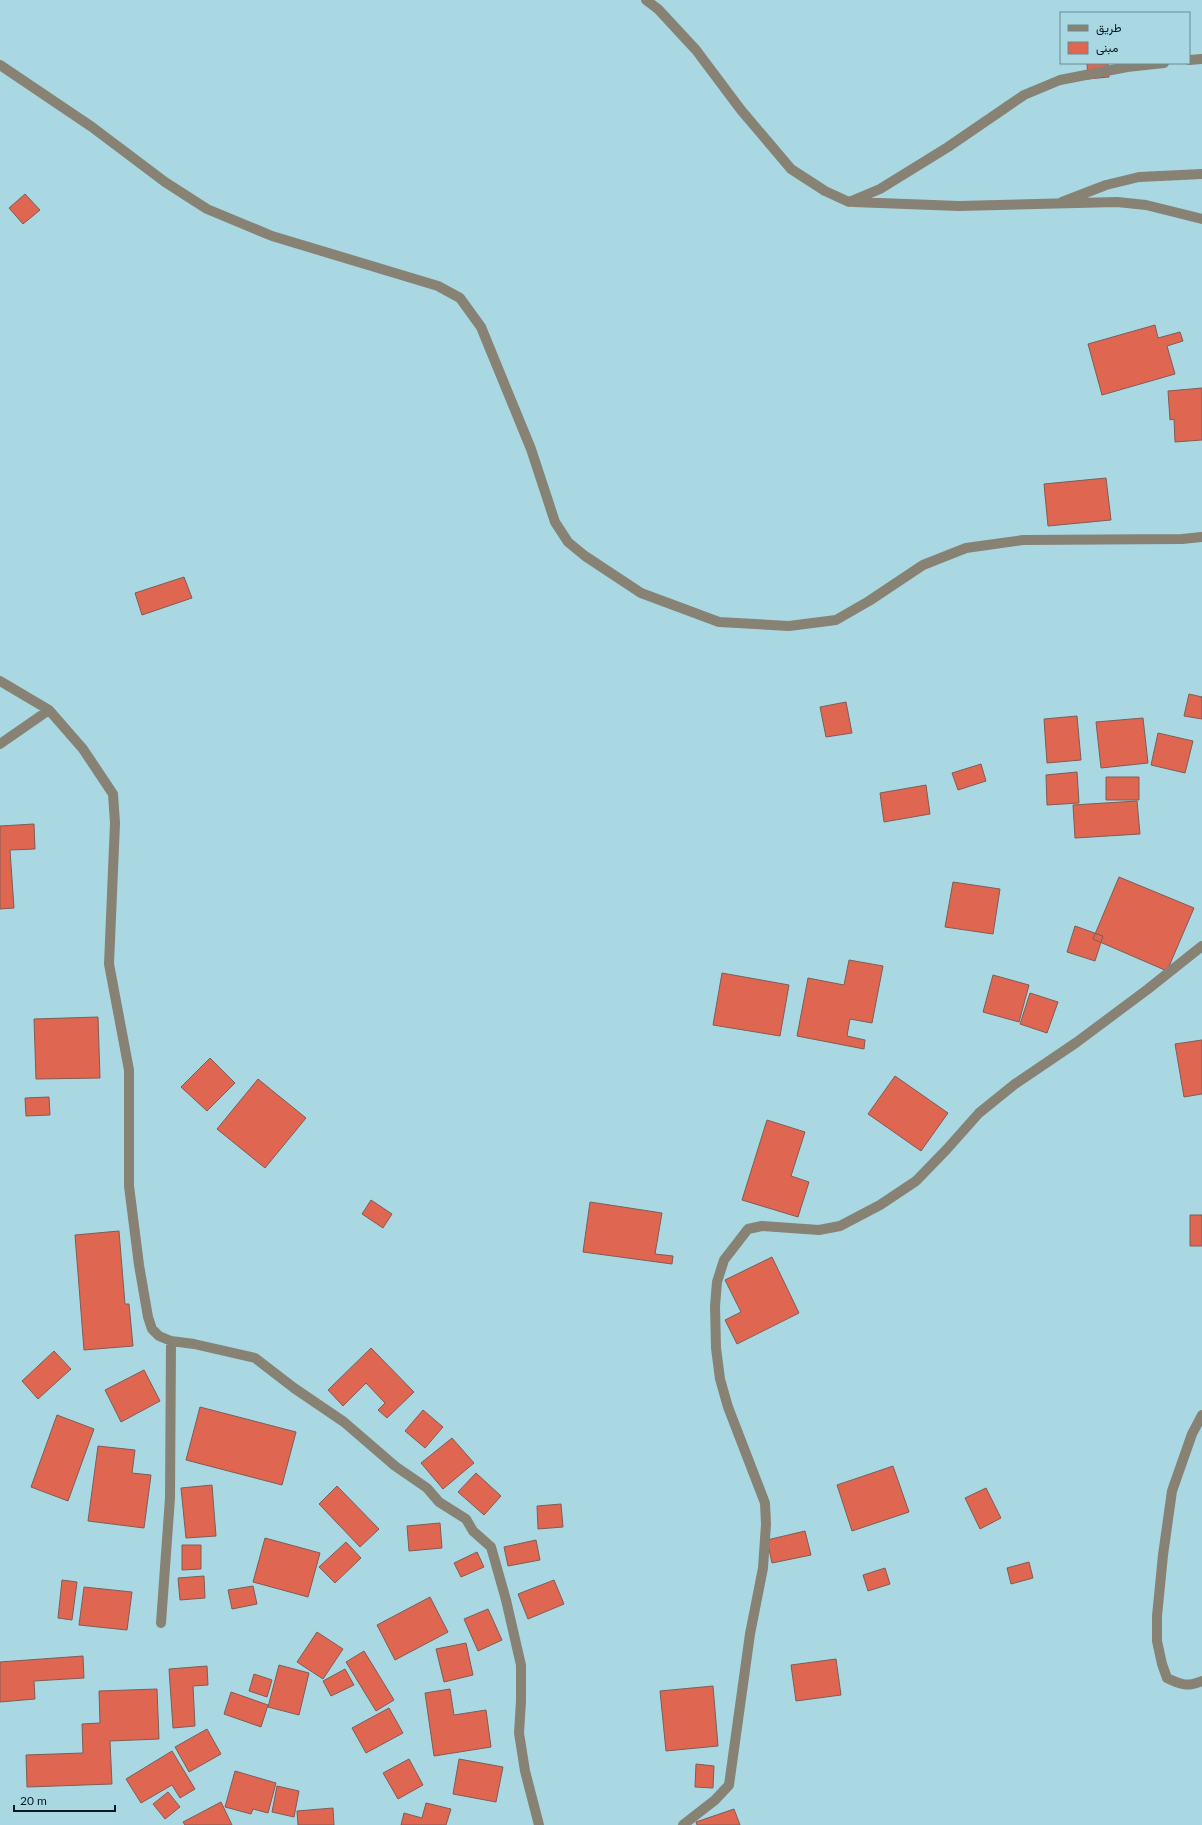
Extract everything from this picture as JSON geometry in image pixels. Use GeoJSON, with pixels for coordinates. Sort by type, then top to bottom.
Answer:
{"type":"FeatureCollection","features":[{"type":"Feature","properties":{"kind":"street"},"geometry":{"type":"LineString","coordinates":[[646,0],[658,9],[696,50],[741,110],[791,169],[825,191],[849,202],[959,206],[1117,202],[1146,205],[1202,219]]}},
{"type":"Feature","properties":{"kind":"street"},"geometry":{"type":"LineString","coordinates":[[1190,60],[1202,59]]}},
{"type":"Feature","properties":{"kind":"street"},"geometry":{"type":"LineString","coordinates":[[849,202],[880,189],[948,147],[1024,95],[1060,80],[1127,67],[1155,64]]}},
{"type":"Feature","properties":{"kind":"street"},"geometry":{"type":"LineString","coordinates":[[0,65],[92,127],[165,182],[208,210],[272,236],[438,286],[460,298],[481,327],[531,449],[556,522],[568,542],[585,556],[641,593],[719,622],[789,626],[836,620],[869,601],[923,565],[966,548],[1023,540],[1182,539],[1202,537]]}},
{"type":"Feature","properties":{"kind":"street"},"geometry":{"type":"LineString","coordinates":[[1056,204],[1106,185],[1132,179],[1202,174]]}},
{"type":"Feature","properties":{"kind":"street"},"geometry":{"type":"LineString","coordinates":[[0,681],[49,710],[83,749],[113,794],[115,824],[109,964],[129,1070],[129,1186],[139,1265],[148,1317],[152,1329],[159,1336],[171,1341],[194,1344],[255,1358],[294,1388],[344,1422],[395,1466],[427,1488],[439,1502],[466,1519],[473,1531],[491,1547],[506,1600],[521,1665],[521,1701],[518,1733],[525,1771],[539,1825]]}},
{"type":"Feature","properties":{"kind":"street"},"geometry":{"type":"LineString","coordinates":[[0,744],[49,710]]}},
{"type":"Feature","properties":{"kind":"street"},"geometry":{"type":"LineString","coordinates":[[683,1825],[715,1800],[729,1785],[749,1642],[762,1568],[766,1524],[765,1503],[728,1407],[720,1380],[716,1348],[715,1306],[717,1282],[724,1260],[748,1229],[762,1226],[819,1230],[840,1226],[880,1205],[910,1185],[947,1149],[979,1113],[1015,1084],[1077,1042],[1202,946]]}},
{"type":"Feature","properties":{"kind":"street"},"geometry":{"type":"LineString","coordinates":[[161,1623],[170,1498],[171,1341]]}},
{"type":"Feature","properties":{"kind":"street"},"geometry":{"type":"LineString","coordinates":[[1202,1415],[1192,1434],[1172,1491],[1157,1616],[1157,1641],[1167,1678],[1180,1684],[1193,1685],[1202,1681]]}},
{"type":"Feature","properties":{"kind":"building"},"geometry":{"type":"Polygon","coordinates":[[[1087,64],[1108,64],[1109,77],[1088,79],[1087,64]]]}},
{"type":"Feature","properties":{"kind":"building"},"geometry":{"type":"Polygon","coordinates":[[[25,194],[40,210],[23,224],[9,208],[25,194]]]}},
{"type":"Feature","properties":{"kind":"building"},"geometry":{"type":"Polygon","coordinates":[[[1155,325],[1158,338],[1180,332],[1183,341],[1167,346],[1175,374],[1102,395],[1088,344],[1155,325]]]}},
{"type":"Feature","properties":{"kind":"building"},"geometry":{"type":"Polygon","coordinates":[[[1202,388],[1202,440],[1175,442],[1174,419],[1170,420],[1168,391],[1202,388]]]}},
{"type":"Feature","properties":{"kind":"building"},"geometry":{"type":"Polygon","coordinates":[[[1106,478],[1111,520],[1048,526],[1044,484],[1106,478]]]}},
{"type":"Feature","properties":{"kind":"building"},"geometry":{"type":"Polygon","coordinates":[[[184,577],[192,598],[142,615],[135,593],[184,577]]]}},
{"type":"Feature","properties":{"kind":"building"},"geometry":{"type":"Polygon","coordinates":[[[1189,694],[1202,697],[1202,719],[1184,716],[1189,694]]]}},
{"type":"Feature","properties":{"kind":"building"},"geometry":{"type":"Polygon","coordinates":[[[846,702],[852,733],[826,737],[820,707],[846,702]]]}},
{"type":"Feature","properties":{"kind":"building"},"geometry":{"type":"Polygon","coordinates":[[[1077,716],[1081,760],[1047,763],[1044,719],[1077,716]]]}},
{"type":"Feature","properties":{"kind":"building"},"geometry":{"type":"Polygon","coordinates":[[[1143,718],[1148,763],[1101,768],[1096,722],[1143,718]]]}},
{"type":"Feature","properties":{"kind":"building"},"geometry":{"type":"Polygon","coordinates":[[[1158,733],[1193,741],[1185,773],[1151,765],[1158,733]]]}},
{"type":"Feature","properties":{"kind":"building"},"geometry":{"type":"Polygon","coordinates":[[[981,764],[986,781],[958,790],[952,773],[981,764]]]}},
{"type":"Feature","properties":{"kind":"building"},"geometry":{"type":"Polygon","coordinates":[[[1077,772],[1079,803],[1047,805],[1046,775],[1077,772]]]}},
{"type":"Feature","properties":{"kind":"building"},"geometry":{"type":"Polygon","coordinates":[[[1106,777],[1139,777],[1139,800],[1106,800],[1106,777]]]}},
{"type":"Feature","properties":{"kind":"building"},"geometry":{"type":"Polygon","coordinates":[[[926,785],[930,814],[884,822],[880,793],[926,785]]]}},
{"type":"Feature","properties":{"kind":"building"},"geometry":{"type":"Polygon","coordinates":[[[1137,801],[1140,834],[1075,838],[1073,805],[1137,801]]]}},
{"type":"Feature","properties":{"kind":"building"},"geometry":{"type":"Polygon","coordinates":[[[34,824],[35,849],[10,850],[14,908],[0,909],[0,826],[34,824]]]}},
{"type":"Feature","properties":{"kind":"building"},"geometry":{"type":"Polygon","coordinates":[[[1119,877],[1194,908],[1167,971],[1093,939],[1119,877]]]}},
{"type":"Feature","properties":{"kind":"building"},"geometry":{"type":"Polygon","coordinates":[[[953,882],[1000,889],[993,934],[945,927],[953,882]]]}},
{"type":"Feature","properties":{"kind":"building"},"geometry":{"type":"Polygon","coordinates":[[[1075,926],[1103,936],[1095,961],[1067,952],[1075,926]]]}},
{"type":"Feature","properties":{"kind":"building"},"geometry":{"type":"Polygon","coordinates":[[[849,960],[883,966],[872,1023],[850,1019],[847,1036],[865,1040],[864,1049],[797,1036],[808,978],[844,985],[849,960]]]}},
{"type":"Feature","properties":{"kind":"building"},"geometry":{"type":"Polygon","coordinates":[[[722,973],[789,985],[780,1036],[713,1025],[722,973]]]}},
{"type":"Feature","properties":{"kind":"building"},"geometry":{"type":"Polygon","coordinates":[[[993,975],[1029,985],[1019,1022],[983,1012],[993,975]]]}},
{"type":"Feature","properties":{"kind":"building"},"geometry":{"type":"Polygon","coordinates":[[[1030,993],[1058,1002],[1047,1033],[1020,1024],[1030,993]]]}},
{"type":"Feature","properties":{"kind":"building"},"geometry":{"type":"Polygon","coordinates":[[[98,1017],[100,1078],[36,1079],[34,1019],[98,1017]]]}},
{"type":"Feature","properties":{"kind":"building"},"geometry":{"type":"Polygon","coordinates":[[[1202,1040],[1202,1094],[1184,1097],[1175,1044],[1202,1040]]]}},
{"type":"Feature","properties":{"kind":"building"},"geometry":{"type":"Polygon","coordinates":[[[210,1058],[235,1083],[207,1111],[181,1087],[210,1058]]]}},
{"type":"Feature","properties":{"kind":"building"},"geometry":{"type":"Polygon","coordinates":[[[895,1076],[948,1113],[921,1151],[868,1114],[895,1076]]]}},
{"type":"Feature","properties":{"kind":"building"},"geometry":{"type":"Polygon","coordinates":[[[258,1079],[306,1118],[265,1168],[217,1129],[258,1079]]]}},
{"type":"Feature","properties":{"kind":"building"},"geometry":{"type":"Polygon","coordinates":[[[49,1097],[50,1115],[26,1116],[25,1098],[49,1097]]]}},
{"type":"Feature","properties":{"kind":"building"},"geometry":{"type":"Polygon","coordinates":[[[767,1120],[805,1132],[791,1176],[809,1182],[798,1217],[742,1200],[767,1120]]]}},
{"type":"Feature","properties":{"kind":"building"},"geometry":{"type":"Polygon","coordinates":[[[371,1200],[392,1214],[383,1228],[362,1214],[371,1200]]]}},
{"type":"Feature","properties":{"kind":"building"},"geometry":{"type":"Polygon","coordinates":[[[590,1202],[662,1213],[655,1254],[673,1256],[672,1264],[583,1252],[590,1202]]]}},
{"type":"Feature","properties":{"kind":"building"},"geometry":{"type":"Polygon","coordinates":[[[1190,1215],[1202,1215],[1202,1246],[1190,1246],[1190,1215]]]}},
{"type":"Feature","properties":{"kind":"building"},"geometry":{"type":"Polygon","coordinates":[[[119,1231],[125,1304],[129,1304],[133,1346],[84,1350],[75,1235],[119,1231]]]}},
{"type":"Feature","properties":{"kind":"building"},"geometry":{"type":"Polygon","coordinates":[[[772,1257],[799,1313],[737,1344],[725,1320],[741,1312],[725,1280],[772,1257]]]}},
{"type":"Feature","properties":{"kind":"building"},"geometry":{"type":"Polygon","coordinates":[[[371,1348],[414,1392],[387,1418],[378,1410],[385,1403],[366,1383],[343,1406],[328,1390],[371,1348]]]}},
{"type":"Feature","properties":{"kind":"building"},"geometry":{"type":"Polygon","coordinates":[[[54,1351],[71,1369],[38,1399],[22,1381],[54,1351]]]}},
{"type":"Feature","properties":{"kind":"building"},"geometry":{"type":"Polygon","coordinates":[[[144,1370],[160,1401],[121,1422],[105,1390],[144,1370]]]}},
{"type":"Feature","properties":{"kind":"building"},"geometry":{"type":"Polygon","coordinates":[[[200,1407],[296,1432],[282,1485],[186,1460],[200,1407]]]}},
{"type":"Feature","properties":{"kind":"building"},"geometry":{"type":"Polygon","coordinates":[[[423,1410],[443,1427],[425,1448],[405,1431],[423,1410]]]}},
{"type":"Feature","properties":{"kind":"building"},"geometry":{"type":"Polygon","coordinates":[[[57,1415],[94,1429],[68,1501],[31,1487],[57,1415]]]}},
{"type":"Feature","properties":{"kind":"building"},"geometry":{"type":"Polygon","coordinates":[[[452,1438],[474,1463],[443,1489],[421,1463],[452,1438]]]}},
{"type":"Feature","properties":{"kind":"building"},"geometry":{"type":"Polygon","coordinates":[[[98,1446],[135,1450],[132,1473],[151,1475],[144,1528],[88,1521],[98,1446]]]}},
{"type":"Feature","properties":{"kind":"building"},"geometry":{"type":"Polygon","coordinates":[[[893,1466],[909,1512],[852,1531],[837,1485],[893,1466]]]}},
{"type":"Feature","properties":{"kind":"building"},"geometry":{"type":"Polygon","coordinates":[[[476,1473],[501,1496],[484,1515],[458,1492],[476,1473]]]}},
{"type":"Feature","properties":{"kind":"building"},"geometry":{"type":"Polygon","coordinates":[[[212,1485],[216,1536],[186,1538],[181,1488],[212,1485]]]}},
{"type":"Feature","properties":{"kind":"building"},"geometry":{"type":"Polygon","coordinates":[[[337,1486],[379,1529],[360,1547],[319,1504],[337,1486]]]}},
{"type":"Feature","properties":{"kind":"building"},"geometry":{"type":"Polygon","coordinates":[[[986,1488],[1001,1518],[980,1529],[965,1498],[986,1488]]]}},
{"type":"Feature","properties":{"kind":"building"},"geometry":{"type":"Polygon","coordinates":[[[561,1504],[563,1527],[538,1529],[537,1506],[561,1504]]]}},
{"type":"Feature","properties":{"kind":"building"},"geometry":{"type":"Polygon","coordinates":[[[440,1523],[442,1548],[409,1551],[407,1526],[440,1523]]]}},
{"type":"Feature","properties":{"kind":"building"},"geometry":{"type":"Polygon","coordinates":[[[805,1531],[811,1555],[772,1563],[767,1540],[805,1531]]]}},
{"type":"Feature","properties":{"kind":"building"},"geometry":{"type":"Polygon","coordinates":[[[265,1538],[320,1553],[308,1597],[253,1582],[265,1538]]]}},
{"type":"Feature","properties":{"kind":"building"},"geometry":{"type":"Polygon","coordinates":[[[536,1540],[540,1560],[508,1566],[504,1547],[536,1540]]]}},
{"type":"Feature","properties":{"kind":"building"},"geometry":{"type":"Polygon","coordinates":[[[346,1542],[361,1558],[335,1583],[319,1567],[346,1542]]]}},
{"type":"Feature","properties":{"kind":"building"},"geometry":{"type":"Polygon","coordinates":[[[182,1545],[201,1545],[201,1569],[182,1570],[182,1545]]]}},
{"type":"Feature","properties":{"kind":"building"},"geometry":{"type":"Polygon","coordinates":[[[477,1552],[484,1567],[461,1577],[454,1563],[477,1552]]]}},
{"type":"Feature","properties":{"kind":"building"},"geometry":{"type":"Polygon","coordinates":[[[1029,1562],[1033,1578],[1011,1584],[1007,1568],[1029,1562]]]}},
{"type":"Feature","properties":{"kind":"building"},"geometry":{"type":"Polygon","coordinates":[[[885,1568],[890,1584],[868,1591],[863,1575],[885,1568]]]}},
{"type":"Feature","properties":{"kind":"building"},"geometry":{"type":"Polygon","coordinates":[[[204,1576],[205,1598],[180,1600],[178,1578],[204,1576]]]}},
{"type":"Feature","properties":{"kind":"building"},"geometry":{"type":"Polygon","coordinates":[[[62,1580],[77,1582],[72,1620],[58,1618],[62,1580]]]}},
{"type":"Feature","properties":{"kind":"building"},"geometry":{"type":"Polygon","coordinates":[[[554,1580],[564,1604],[528,1619],[518,1594],[554,1580]]]}},
{"type":"Feature","properties":{"kind":"building"},"geometry":{"type":"Polygon","coordinates":[[[253,1586],[257,1604],[232,1609],[228,1590],[253,1586]]]}},
{"type":"Feature","properties":{"kind":"building"},"geometry":{"type":"Polygon","coordinates":[[[84,1587],[132,1592],[127,1630],[79,1625],[84,1587]]]}},
{"type":"Feature","properties":{"kind":"building"},"geometry":{"type":"Polygon","coordinates":[[[430,1597],[448,1632],[395,1660],[377,1625],[430,1597]]]}},
{"type":"Feature","properties":{"kind":"building"},"geometry":{"type":"Polygon","coordinates":[[[488,1609],[502,1640],[478,1651],[464,1619],[488,1609]]]}},
{"type":"Feature","properties":{"kind":"building"},"geometry":{"type":"Polygon","coordinates":[[[317,1632],[343,1649],[323,1679],[297,1662],[317,1632]]]}},
{"type":"Feature","properties":{"kind":"building"},"geometry":{"type":"Polygon","coordinates":[[[466,1643],[473,1675],[444,1682],[436,1649],[466,1643]]]}},
{"type":"Feature","properties":{"kind":"building"},"geometry":{"type":"Polygon","coordinates":[[[364,1651],[394,1700],[376,1711],[346,1662],[364,1651]]]}},
{"type":"Feature","properties":{"kind":"building"},"geometry":{"type":"Polygon","coordinates":[[[83,1656],[84,1678],[34,1681],[35,1699],[0,1702],[0,1662],[83,1656]]]}},
{"type":"Feature","properties":{"kind":"building"},"geometry":{"type":"Polygon","coordinates":[[[836,1659],[841,1695],[796,1701],[791,1665],[836,1659]]]}},
{"type":"Feature","properties":{"kind":"building"},"geometry":{"type":"Polygon","coordinates":[[[279,1665],[309,1673],[299,1715],[268,1707],[279,1665]]]}},
{"type":"Feature","properties":{"kind":"building"},"geometry":{"type":"Polygon","coordinates":[[[207,1666],[208,1685],[193,1686],[195,1726],[173,1728],[169,1669],[207,1666]]]}},
{"type":"Feature","properties":{"kind":"building"},"geometry":{"type":"Polygon","coordinates":[[[345,1669],[354,1685],[331,1696],[323,1681],[345,1669]]]}},
{"type":"Feature","properties":{"kind":"building"},"geometry":{"type":"Polygon","coordinates":[[[254,1674],[272,1680],[267,1697],[249,1691],[254,1674]]]}},
{"type":"Feature","properties":{"kind":"building"},"geometry":{"type":"Polygon","coordinates":[[[713,1686],[718,1746],[666,1751],[660,1691],[713,1686]]]}},
{"type":"Feature","properties":{"kind":"building"},"geometry":{"type":"Polygon","coordinates":[[[157,1689],[159,1739],[110,1741],[112,1784],[27,1787],[26,1755],[83,1753],[82,1724],[100,1723],[99,1691],[157,1689]]]}},
{"type":"Feature","properties":{"kind":"building"},"geometry":{"type":"Polygon","coordinates":[[[450,1689],[454,1715],[486,1710],[491,1747],[434,1756],[425,1693],[450,1689]]]}},
{"type":"Feature","properties":{"kind":"building"},"geometry":{"type":"Polygon","coordinates":[[[231,1692],[268,1705],[261,1727],[224,1714],[231,1692]]]}},
{"type":"Feature","properties":{"kind":"building"},"geometry":{"type":"Polygon","coordinates":[[[389,1708],[403,1733],[366,1753],[352,1728],[389,1708]]]}},
{"type":"Feature","properties":{"kind":"building"},"geometry":{"type":"Polygon","coordinates":[[[207,1729],[221,1754],[189,1772],[175,1747],[207,1729]]]}},
{"type":"Feature","properties":{"kind":"building"},"geometry":{"type":"Polygon","coordinates":[[[172,1751],[195,1789],[180,1798],[172,1785],[141,1803],[126,1779],[172,1751]]]}},
{"type":"Feature","properties":{"kind":"building"},"geometry":{"type":"Polygon","coordinates":[[[409,1759],[423,1785],[398,1799],[383,1773],[409,1759]]]}},
{"type":"Feature","properties":{"kind":"building"},"geometry":{"type":"Polygon","coordinates":[[[459,1759],[503,1767],[496,1802],[453,1794],[459,1759]]]}},
{"type":"Feature","properties":{"kind":"building"},"geometry":{"type":"Polygon","coordinates":[[[696,1764],[714,1766],[713,1788],[695,1787],[696,1764]]]}},
{"type":"Feature","properties":{"kind":"building"},"geometry":{"type":"Polygon","coordinates":[[[235,1771],[276,1783],[268,1813],[253,1809],[251,1814],[225,1807],[235,1771]]]}},
{"type":"Feature","properties":{"kind":"building"},"geometry":{"type":"Polygon","coordinates":[[[277,1786],[299,1791],[294,1817],[272,1812],[277,1786]]]}},
{"type":"Feature","properties":{"kind":"building"},"geometry":{"type":"Polygon","coordinates":[[[168,1792],[180,1807],[165,1819],[153,1804],[168,1792]]]}},
{"type":"Feature","properties":{"kind":"building"},"geometry":{"type":"Polygon","coordinates":[[[221,1802],[232,1825],[185,1825],[183,1822],[221,1802]]]}},
{"type":"Feature","properties":{"kind":"building"},"geometry":{"type":"Polygon","coordinates":[[[426,1803],[451,1809],[446,1825],[401,1825],[404,1813],[422,1818],[426,1803]]]}},
{"type":"Feature","properties":{"kind":"building"},"geometry":{"type":"Polygon","coordinates":[[[333,1808],[334,1825],[298,1825],[297,1811],[333,1808]]]}},
{"type":"Feature","properties":{"kind":"building"},"geometry":{"type":"Polygon","coordinates":[[[734,1809],[740,1825],[697,1825],[696,1822],[734,1809]]]}}]}
